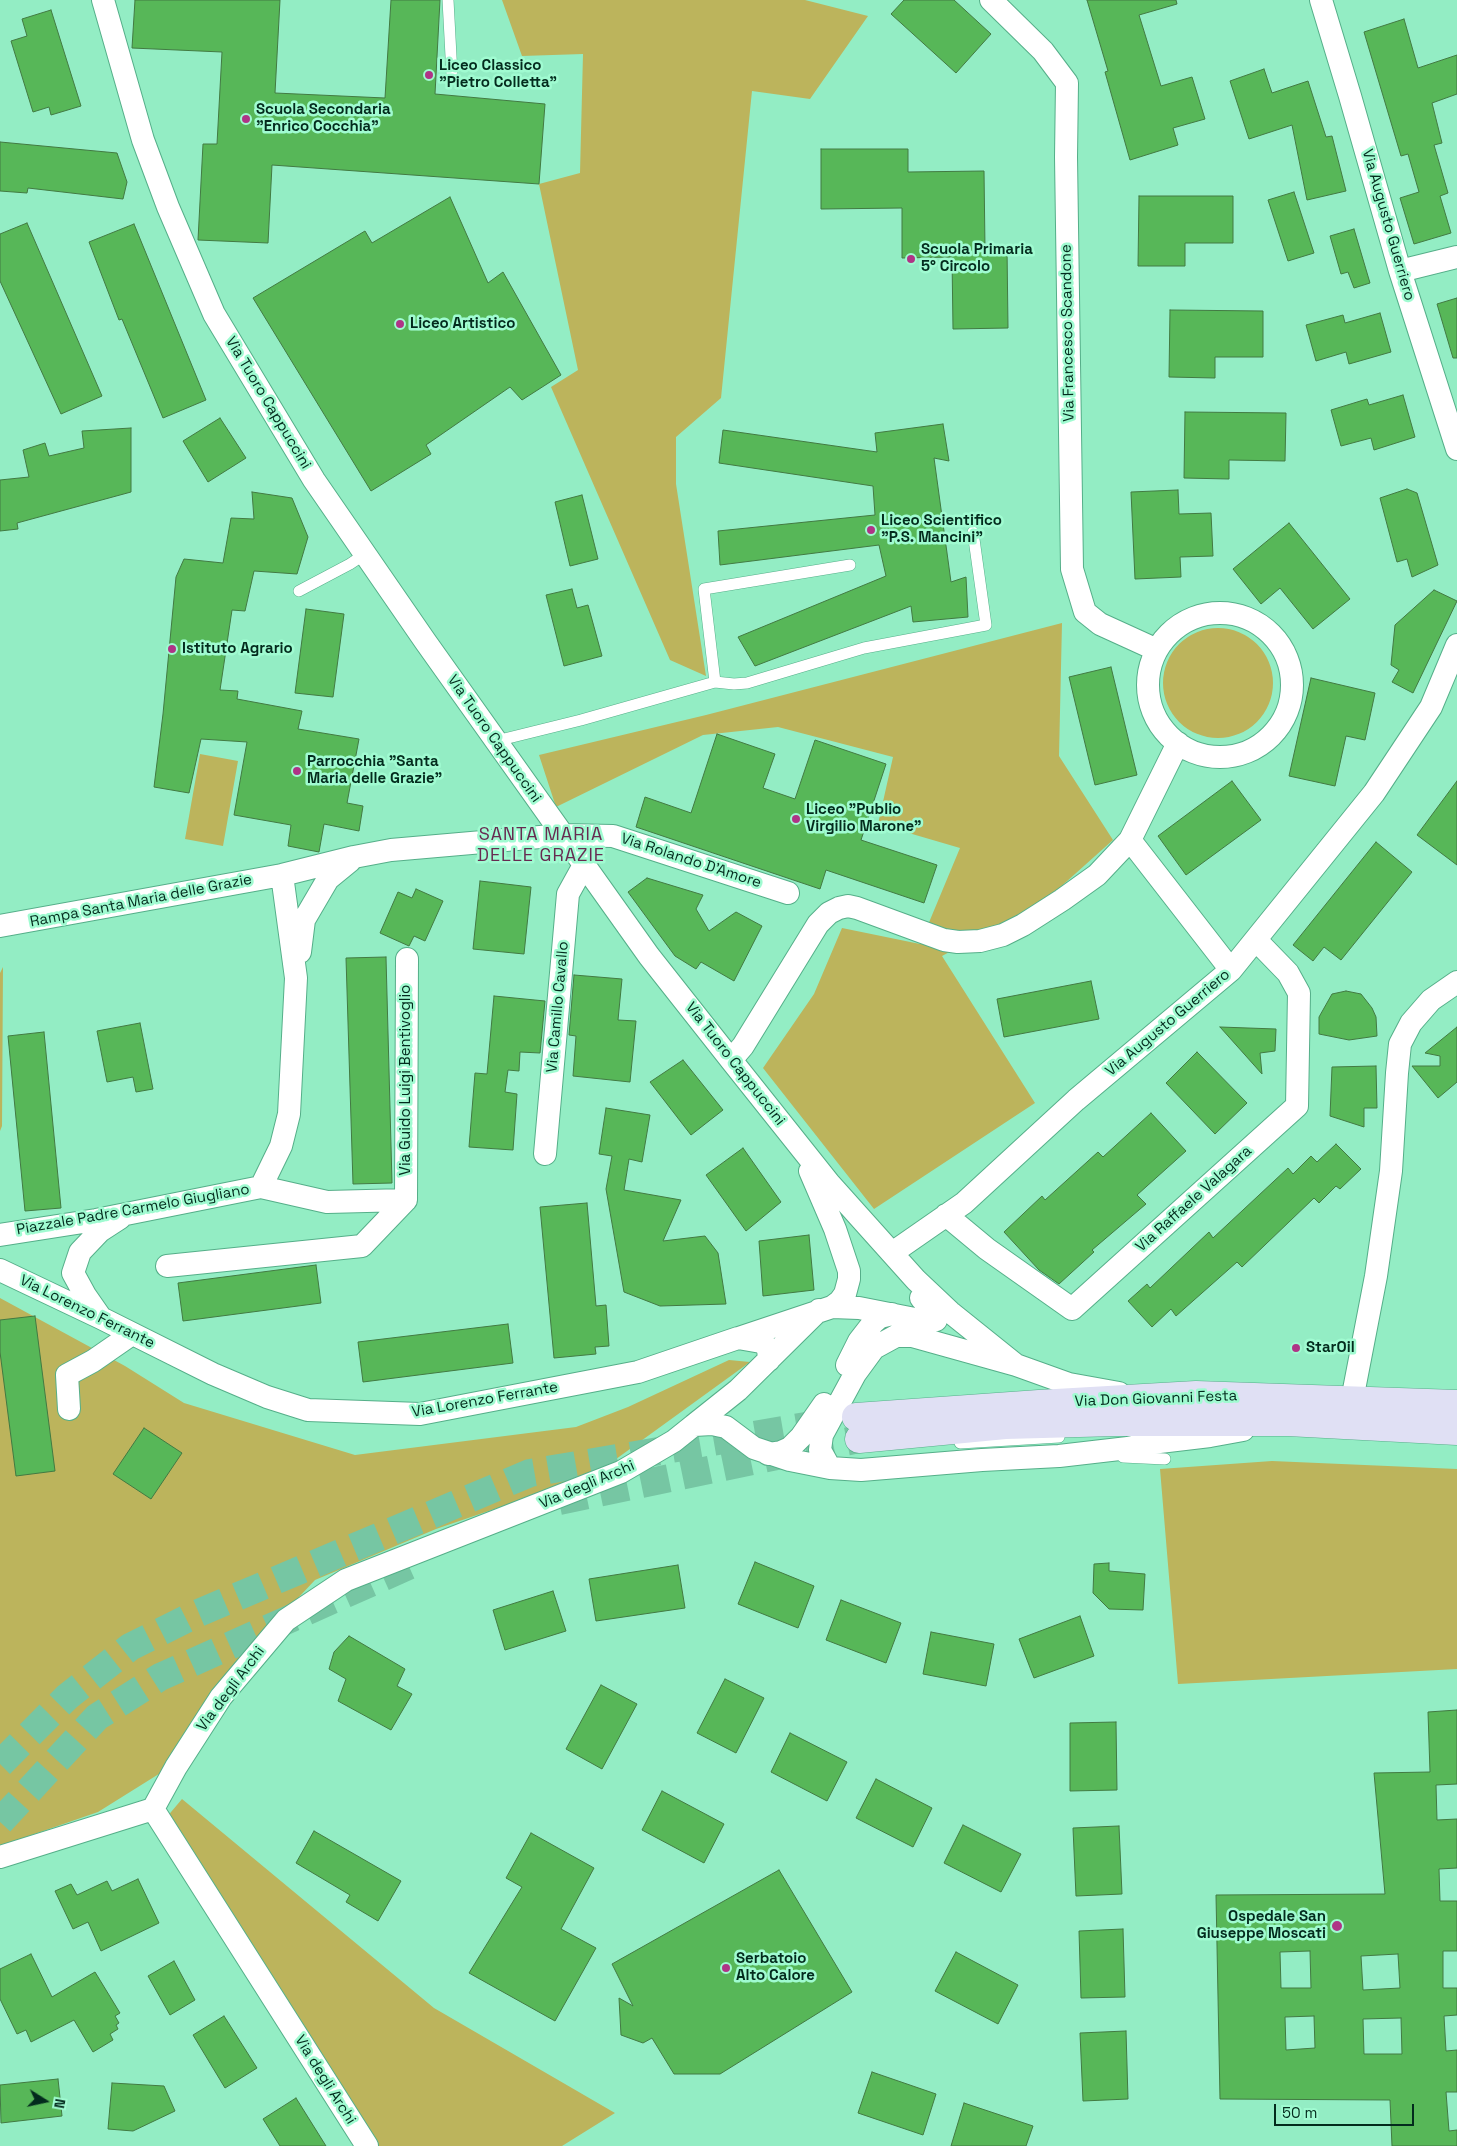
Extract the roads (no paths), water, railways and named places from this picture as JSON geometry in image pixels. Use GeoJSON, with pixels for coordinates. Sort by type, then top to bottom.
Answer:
{"type":"FeatureCollection","features":[{"type":"Feature","properties":{"kind":"main road","name":"Via Don Giovanni Festa"},"geometry":{"type":"LineString","coordinates":[[1457,1404],[1196,1395],[1139,1397],[858,1428],[896,1436],[1005,1425],[1116,1422],[1288,1422],[1457,1431]]}},
{"type":"Feature","properties":{"kind":"street","name":"Via Tuoro Cappuccini"},"geometry":{"type":"LineString","coordinates":[[103,0],[143,140],[168,207],[214,314],[314,480],[364,554],[649,956],[828,1183],[916,1280],[950,1312],[1016,1365]]}},
{"type":"Feature","properties":{"kind":"street","name":"Via Tuoro Cappuccini"},"geometry":{"type":"LineString","coordinates":[[110,23],[114,0]]}},
{"type":"Feature","properties":{"kind":"street","name":"Via Francesco Scandone"},"geometry":{"type":"LineString","coordinates":[[991,0],[1043,51],[1067,83],[1066,156],[1072,569],[1085,612],[1100,624],[1157,650]]}},
{"type":"Feature","properties":{"kind":"street","name":"Via Augusto Guerriero"},"geometry":{"type":"LineString","coordinates":[[1321,0],[1400,271],[1457,449]]}},
{"type":"Feature","properties":{"kind":"street"},"geometry":{"type":"LineString","coordinates":[[1400,271],[1457,257]]}},
{"type":"Feature","properties":{"kind":"street"},"geometry":{"type":"LineString","coordinates":[[1218,612],[1242,616],[1264,627],[1281,646],[1291,668],[1292,693],[1285,717],[1270,737],[1249,751],[1225,757],[1200,754],[1178,744],[1163,729],[1153,711],[1150,697],[1150,670],[1157,650],[1172,631],[1193,618],[1218,612]]}},
{"type":"Feature","properties":{"kind":"street","name":"Via Augusto Guerriero"},"geometry":{"type":"LineString","coordinates":[[892,1253],[964,1203],[1076,1100],[1231,970],[1374,793],[1431,707],[1457,645]]}},
{"type":"Feature","properties":{"kind":"street"},"geometry":{"type":"LineString","coordinates":[[731,1060],[743,1046],[818,924],[829,913],[848,906],[857,908],[944,940],[958,942],[980,941],[1003,935],[1062,900],[1097,875],[1130,840],[1178,744]]}},
{"type":"Feature","properties":{"kind":"street","name":"Via Rolando D'Amore"},"geometry":{"type":"LineString","coordinates":[[354,857],[392,850],[563,835],[613,836],[788,893]]}},
{"type":"Feature","properties":{"kind":"street"},"geometry":{"type":"LineString","coordinates":[[1130,840],[1231,970]]}},
{"type":"Feature","properties":{"kind":"street","name":"Rampa Santa Maria delle Grazie"},"geometry":{"type":"LineString","coordinates":[[0,926],[282,875],[354,857]]}},
{"type":"Feature","properties":{"kind":"street","name":"Piazzale Padre Carmelo Giugliano"},"geometry":{"type":"LineString","coordinates":[[0,1235],[127,1214],[261,1187],[281,1146],[289,1114],[296,978],[304,920],[328,879],[354,857]]}},
{"type":"Feature","properties":{"kind":"street","name":"Via Camillo Cavallo"},"geometry":{"type":"LineString","coordinates":[[545,1154],[568,894],[584,865]]}},
{"type":"Feature","properties":{"kind":"street","name":"Piazzale Padre Carmelo Giugliano"},"geometry":{"type":"LineString","coordinates":[[282,875],[296,978]]}},
{"type":"Feature","properties":{"kind":"street","name":"Via Raffaele Valagara"},"geometry":{"type":"LineString","coordinates":[[946,1215],[987,1249],[1072,1309],[1297,1106],[1299,993],[1288,973],[1256,940]]}},
{"type":"Feature","properties":{"kind":"street","name":"Via Guido Luigi Bentivoglio"},"geometry":{"type":"LineString","coordinates":[[406,959],[406,1200]]}},
{"type":"Feature","properties":{"kind":"street"},"geometry":{"type":"LineString","coordinates":[[1352,1400],[1376,1276],[1391,1170],[1396,1073],[1400,1044],[1411,1023],[1431,1000],[1457,982]]}},
{"type":"Feature","properties":{"kind":"street","name":"Via degli Archi"},"geometry":{"type":"LineString","coordinates":[[367,2146],[153,1810],[176,1767],[221,1697],[286,1620],[346,1580],[620,1472],[674,1440],[694,1425],[738,1390],[826,1308],[840,1301],[845,1294],[849,1280],[849,1271],[835,1229],[800,1147]]}},
{"type":"Feature","properties":{"kind":"street"},"geometry":{"type":"LineString","coordinates":[[261,1187],[327,1202],[406,1200]]}},
{"type":"Feature","properties":{"kind":"street"},"geometry":{"type":"LineString","coordinates":[[167,1266],[362,1246],[406,1200]]}},
{"type":"Feature","properties":{"kind":"street"},"geometry":{"type":"LineString","coordinates":[[101,1318],[85,1296],[73,1273],[80,1252],[100,1230],[127,1214]]}},
{"type":"Feature","properties":{"kind":"street","name":"Via Lorenzo Ferrante"},"geometry":{"type":"LineString","coordinates":[[0,1270],[213,1374],[267,1398],[308,1410],[420,1414],[638,1372],[826,1308]]}},
{"type":"Feature","properties":{"kind":"street"},"geometry":{"type":"LineString","coordinates":[[826,1308],[859,1308],[930,1322],[936,1320],[937,1315],[921,1298],[916,1280]]}},
{"type":"Feature","properties":{"kind":"street"},"geometry":{"type":"LineString","coordinates":[[768,1454],[790,1448],[801,1437],[831,1394],[866,1331],[880,1317],[892,1314]]}},
{"type":"Feature","properties":{"kind":"street"},"geometry":{"type":"LineString","coordinates":[[69,1408],[67,1375],[93,1361],[132,1334]]}},
{"type":"Feature","properties":{"kind":"street"},"geometry":{"type":"LineString","coordinates":[[830,1468],[820,1450],[822,1435],[855,1374],[874,1348],[896,1336],[912,1336],[1016,1365],[1069,1384],[1139,1397]]}},
{"type":"Feature","properties":{"kind":"street"},"geometry":{"type":"LineString","coordinates":[[738,1338],[765,1344],[768,1348],[769,1360]]}},
{"type":"Feature","properties":{"kind":"street"},"geometry":{"type":"LineString","coordinates":[[738,1390],[733,1402],[732,1416],[738,1436]]}},
{"type":"Feature","properties":{"kind":"street"},"geometry":{"type":"LineString","coordinates":[[694,1425],[712,1424],[726,1427],[754,1448],[768,1454],[809,1465],[861,1470],[1058,1456],[1128,1448],[1137,1441],[1210,1436],[1288,1422]]}},
{"type":"Feature","properties":{"kind":"street"},"geometry":{"type":"LineString","coordinates":[[0,1857],[153,1810]]}},
{"type":"Feature","properties":{"kind":"lane"},"geometry":{"type":"LineString","coordinates":[[448,0],[452,75]]}},
{"type":"Feature","properties":{"kind":"lane"},"geometry":{"type":"LineString","coordinates":[[496,741],[581,720],[715,682],[747,683],[864,648],[986,625],[973,532]]}},
{"type":"Feature","properties":{"kind":"lane"},"geometry":{"type":"LineString","coordinates":[[299,591],[350,564],[364,554]]}},
{"type":"Feature","properties":{"kind":"lane"},"geometry":{"type":"LineString","coordinates":[[715,682],[704,589],[850,565]]}},
{"type":"Feature","properties":{"kind":"lane"},"geometry":{"type":"LineString","coordinates":[[896,1436],[950,1443],[1075,1436]]}},
{"type":"Feature","properties":{"kind":"tunnel"},"geometry":{"type":"LineString","coordinates":[[0,1764],[67,1697],[130,1647],[196,1614],[530,1473],[830,1422]]}},
{"type":"Feature","properties":{"kind":"tunnel"},"geometry":{"type":"LineString","coordinates":[[559,1501],[859,1439]]}},
{"type":"Feature","properties":{"kind":"tunnel"},"geometry":{"type":"LineString","coordinates":[[0,1822],[97,1717],[160,1677],[417,1562]]}},
{"type":"Feature","properties":{"kind":"place","name":"Liceo Classico \"Pietro Colletta\""},"geometry":{"type":"Point","coordinates":[429,75]}},
{"type":"Feature","properties":{"kind":"place","name":"Scuola Secondaria \"Enrico Cocchia\""},"geometry":{"type":"Point","coordinates":[246,119]}},
{"type":"Feature","properties":{"kind":"place","name":"Scuola Primaria 5° Circolo"},"geometry":{"type":"Point","coordinates":[911,259]}},
{"type":"Feature","properties":{"kind":"place","name":"Liceo Artistico"},"geometry":{"type":"Point","coordinates":[400,324]}},
{"type":"Feature","properties":{"kind":"place","name":"Liceo Scientifico \"P.S. Mancini\""},"geometry":{"type":"Point","coordinates":[871,530]}},
{"type":"Feature","properties":{"kind":"place","name":"Istituto Agrario"},"geometry":{"type":"Point","coordinates":[172,649]}},
{"type":"Feature","properties":{"kind":"place","name":"Parrocchia \"Santa Maria delle Grazie\""},"geometry":{"type":"Point","coordinates":[297,771]}},
{"type":"Feature","properties":{"kind":"place","name":"Liceo \"Publio Virgilio Marone\""},"geometry":{"type":"Point","coordinates":[796,819]}},
{"type":"Feature","properties":{"kind":"place","name":"StarOil"},"geometry":{"type":"Point","coordinates":[1296,1348]}},
{"type":"Feature","properties":{"kind":"place","name":"Ospedale San Giuseppe Moscati"},"geometry":{"type":"Point","coordinates":[1337,1926]}},
{"type":"Feature","properties":{"kind":"place","name":"Serbatoio Alto Calore"},"geometry":{"type":"Point","coordinates":[726,1968]}},
{"type":"Feature","properties":{"kind":"district","name":"SANTA MARIA DELLE GRAZIE"},"geometry":{"type":"Point","coordinates":[541,845]}}]}
